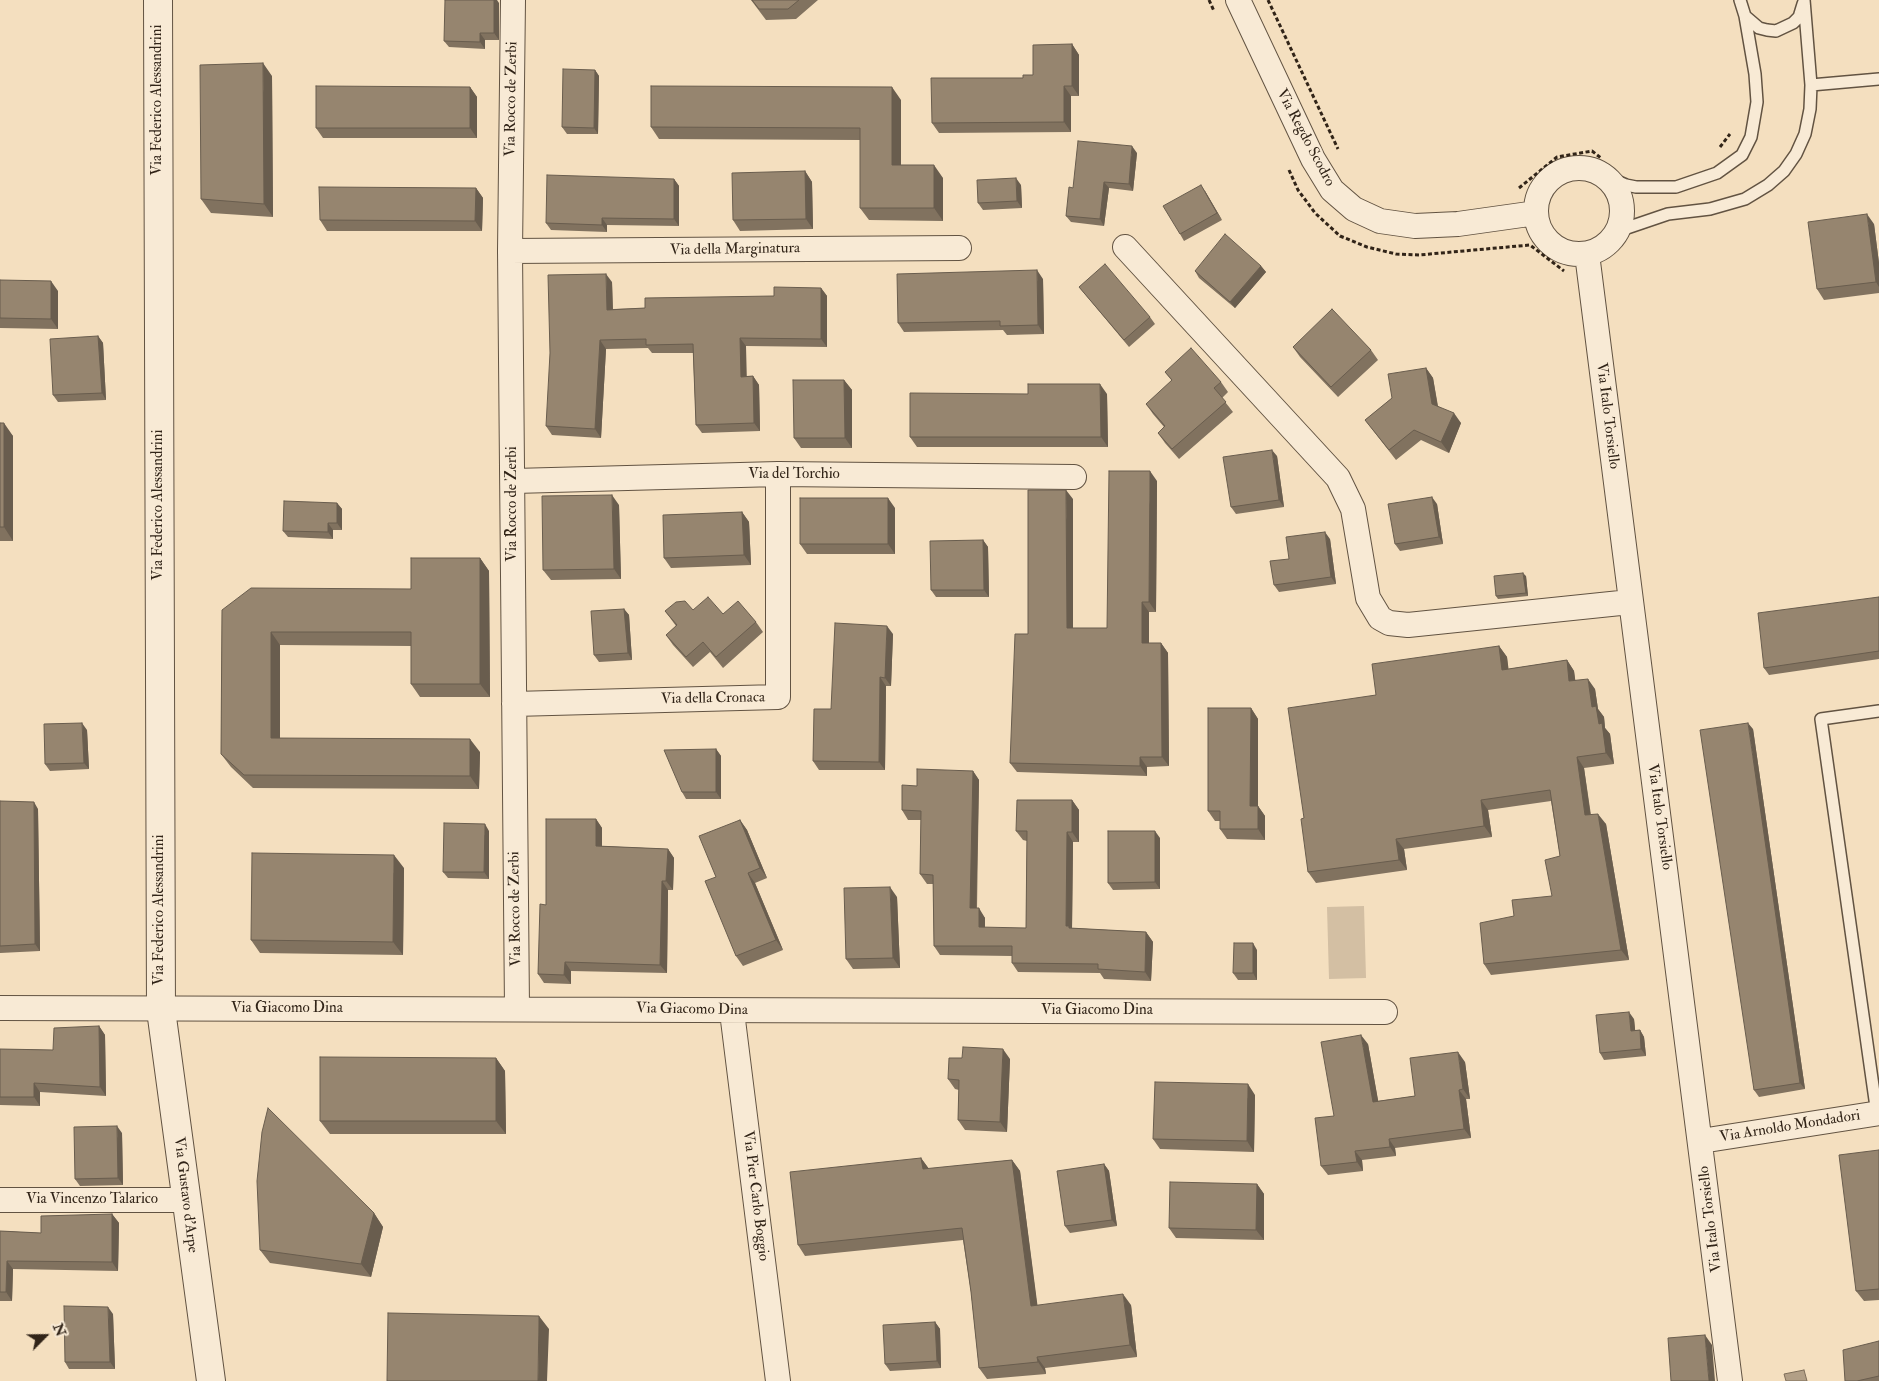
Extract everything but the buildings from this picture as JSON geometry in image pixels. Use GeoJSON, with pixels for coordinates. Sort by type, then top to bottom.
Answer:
{"type":"FeatureCollection","features":[{"type":"Feature","properties":{"kind":"street","name":"Via Federico Alessandrini"},"geometry":{"type":"LineString","coordinates":[[158,0],[161,1010]]}},
{"type":"Feature","properties":{"kind":"street","name":"Via Rocco de Zerbi"},"geometry":{"type":"LineString","coordinates":[[513,0],[510,252],[514,481],[517,1008]]}},
{"type":"Feature","properties":{"kind":"street","name":"Via Regdo Scodro"},"geometry":{"type":"LineString","coordinates":[[1238,0],[1313,159],[1332,190],[1349,206],[1380,221],[1415,226],[1458,224],[1536,213]]}},
{"type":"Feature","properties":{"kind":"street"},"geometry":{"type":"LineString","coordinates":[[1579,167],[1605,168],[1623,207],[1618,231],[1610,242],[1599,250],[1587,254],[1572,254],[1558,249],[1547,240],[1539,227],[1536,213],[1537,199],[1543,186],[1559,173],[1579,167]]}},
{"type":"Feature","properties":{"kind":"street"},"geometry":{"type":"LineString","coordinates":[[1125,247],[1338,478],[1353,509],[1368,598],[1380,618],[1389,623],[1408,625],[1630,602]]}},
{"type":"Feature","properties":{"kind":"street","name":"Via della Marginatura"},"geometry":{"type":"LineString","coordinates":[[510,252],[959,248]]}},
{"type":"Feature","properties":{"kind":"street","name":"Via Italo Torsiello"},"geometry":{"type":"LineString","coordinates":[[1587,254],[1730,1381]]}},
{"type":"Feature","properties":{"kind":"street","name":"Via del Torchio"},"geometry":{"type":"LineString","coordinates":[[514,481],[778,474],[1074,477]]}},
{"type":"Feature","properties":{"kind":"street","name":"Via della Cronaca"},"geometry":{"type":"LineString","coordinates":[[514,704],[778,697],[778,474]]}},
{"type":"Feature","properties":{"kind":"street","name":"Via Giacomo Dina"},"geometry":{"type":"LineString","coordinates":[[0,1008],[161,1010],[517,1008],[732,1012],[1385,1012]]}},
{"type":"Feature","properties":{"kind":"street","name":"Via Gustavo d'Arpe"},"geometry":{"type":"LineString","coordinates":[[161,1010],[185,1200],[211,1381]]}},
{"type":"Feature","properties":{"kind":"street","name":"Via Pier Carlo Boggio"},"geometry":{"type":"LineString","coordinates":[[732,1012],[778,1381]]}},
{"type":"Feature","properties":{"kind":"street","name":"Via Arnoldo Mondadori"},"geometry":{"type":"LineString","coordinates":[[1701,1141],[1878,1114]]}},
{"type":"Feature","properties":{"kind":"street","name":"Via Vincenzo Talarico"},"geometry":{"type":"LineString","coordinates":[[0,1200],[185,1200]]}},
{"type":"Feature","properties":{"kind":"lane"},"geometry":{"type":"LineString","coordinates":[[1605,168],[1636,187],[1676,187],[1716,173],[1742,155],[1751,137],[1757,102],[1755,74],[1745,16],[1740,0]]}},
{"type":"Feature","properties":{"kind":"lane"},"geometry":{"type":"LineString","coordinates":[[1745,16],[1758,28],[1776,31],[1793,23],[1799,17],[1804,0]]}},
{"type":"Feature","properties":{"kind":"lane"},"geometry":{"type":"LineString","coordinates":[[1618,231],[1668,214],[1727,206],[1745,200],[1768,185],[1784,171],[1796,154],[1805,134],[1810,109],[1811,85],[1804,0]]}},
{"type":"Feature","properties":{"kind":"lane"},"geometry":{"type":"LineString","coordinates":[[1811,85],[1879,79]]}},
{"type":"Feature","properties":{"kind":"lane"},"geometry":{"type":"LineString","coordinates":[[1878,1114],[1821,719],[1879,711]]}},
{"type":"Feature","properties":{"kind":"path"},"geometry":{"type":"LineString","coordinates":[[1268,0],[1340,153]]}},
{"type":"Feature","properties":{"kind":"path"},"geometry":{"type":"LineString","coordinates":[[1716,150],[1730,135],[1732,128]]}},
{"type":"Feature","properties":{"kind":"path"},"geometry":{"type":"LineString","coordinates":[[1514,189],[1522,188],[1557,157],[1592,151],[1605,168]]}},
{"type":"Feature","properties":{"kind":"shaded area"},"geometry":{"type":"Polygon","coordinates":[[[1364,906],[1366,978],[1329,979],[1327,907],[1364,906]]]}},
{"type":"Feature","properties":{"kind":"shaded area"},"geometry":{"type":"Polygon","coordinates":[[[1804,1370],[1807,1381],[1786,1381],[1784,1374],[1804,1370]]]}}]}
